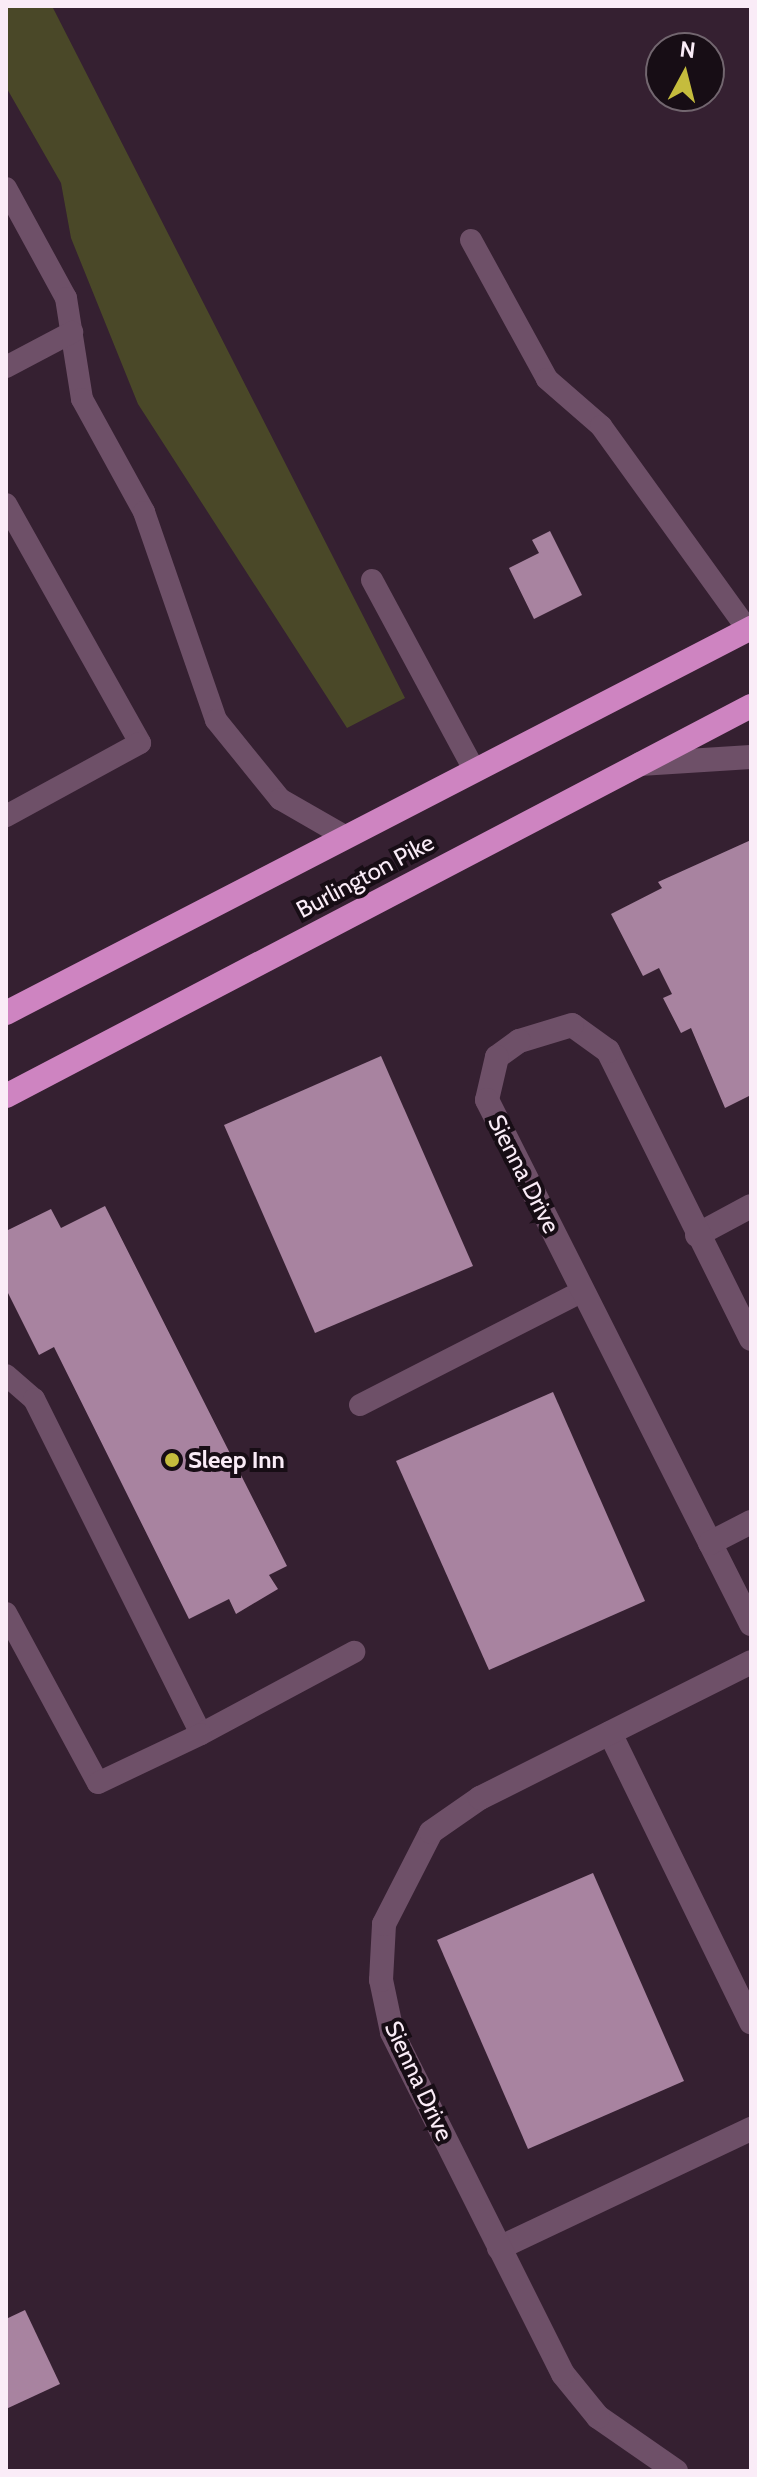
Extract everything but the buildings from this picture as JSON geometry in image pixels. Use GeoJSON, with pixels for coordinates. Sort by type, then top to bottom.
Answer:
{"type":"FeatureCollection","features":[{"type":"Feature","properties":{"kind":"highway","name":"Burlington Pike"},"geometry":{"type":"LineString","coordinates":[[6,1013],[749,629]]}},
{"type":"Feature","properties":{"kind":"highway","name":"Burlington Pike"},"geometry":{"type":"LineString","coordinates":[[6,1096],[751,706]]}},
{"type":"Feature","properties":{"kind":"street"},"geometry":{"type":"LineString","coordinates":[[640,764],[751,757]]}},
{"type":"Feature","properties":{"kind":"street","name":"Sienna Drive"},"geometry":{"type":"LineString","coordinates":[[751,1339],[608,1051],[572,1025],[519,1041],[497,1057],[487,1100],[751,1624]]}},
{"type":"Feature","properties":{"kind":"street"},"geometry":{"type":"LineString","coordinates":[[697,1235],[751,1206]]}},
{"type":"Feature","properties":{"kind":"street"},"geometry":{"type":"LineString","coordinates":[[710,1543],[751,1522]]}},
{"type":"Feature","properties":{"kind":"street","name":"Sienna Drive"},"geometry":{"type":"LineString","coordinates":[[676,2471],[579,2397],[499,2248],[392,2032],[381,1980],[384,1924],[431,1832],[480,1798],[751,1662]]}},
{"type":"Feature","properties":{"kind":"street"},"geometry":{"type":"LineString","coordinates":[[610,1733],[751,2022]]}},
{"type":"Feature","properties":{"kind":"street"},"geometry":{"type":"LineString","coordinates":[[499,2248],[751,2129]]}},
{"type":"Feature","properties":{"kind":"lane"},"geometry":{"type":"LineString","coordinates":[[6,188],[66,298],[82,399],[144,512],[216,720],[280,799],[346,837]]}},
{"type":"Feature","properties":{"kind":"lane"},"geometry":{"type":"LineString","coordinates":[[471,240],[547,379],[601,426],[749,629]]}},
{"type":"Feature","properties":{"kind":"lane"},"geometry":{"type":"LineString","coordinates":[[6,367],[72,332]]}},
{"type":"Feature","properties":{"kind":"lane"},"geometry":{"type":"LineString","coordinates":[[6,504],[140,743],[6,816]]}},
{"type":"Feature","properties":{"kind":"lane"},"geometry":{"type":"LineString","coordinates":[[372,580],[475,771]]}},
{"type":"Feature","properties":{"kind":"lane"},"geometry":{"type":"LineString","coordinates":[[360,1405],[583,1291]]}},
{"type":"Feature","properties":{"kind":"lane"},"geometry":{"type":"LineString","coordinates":[[6,1375],[34,1399],[201,1734]]}},
{"type":"Feature","properties":{"kind":"lane"},"geometry":{"type":"LineString","coordinates":[[6,1613],[98,1783],[201,1734],[354,1652]]}},
{"type":"Feature","properties":{"kind":"shaded area"},"geometry":{"type":"Polygon","coordinates":[[[6,6],[52,6],[405,698],[347,728],[138,404],[71,238],[61,183],[6,87],[6,6]]]}},
{"type":"Feature","properties":{"kind":"place","name":"Sleep Inn"},"geometry":{"type":"Point","coordinates":[172,1460]}}]}
